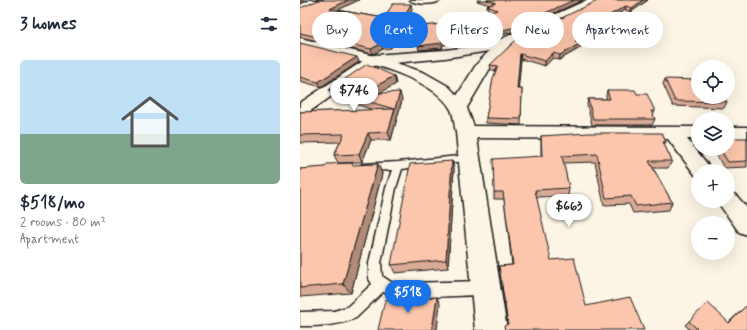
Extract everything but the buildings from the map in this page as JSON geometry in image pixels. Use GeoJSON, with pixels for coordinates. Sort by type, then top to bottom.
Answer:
{"type":"FeatureCollection","features":[{"type":"Feature","properties":{"kind":"street"},"geometry":{"type":"LineString","coordinates":[[300,9],[318,0]]}},
{"type":"Feature","properties":{"kind":"street"},"geometry":{"type":"LineString","coordinates":[[414,0],[436,0]]}},
{"type":"Feature","properties":{"kind":"street"},"geometry":{"type":"LineString","coordinates":[[300,110],[374,60],[476,50],[504,43],[596,0]]}},
{"type":"Feature","properties":{"kind":"street"},"geometry":{"type":"LineString","coordinates":[[300,42],[374,60],[419,76],[442,90],[459,107],[466,132],[492,330]]}},
{"type":"Feature","properties":{"kind":"street"},"geometry":{"type":"LineString","coordinates":[[459,107],[482,68],[504,43]]}},
{"type":"Feature","properties":{"kind":"street"},"geometry":{"type":"LineString","coordinates":[[466,132],[691,132]]}},
{"type":"Feature","properties":{"kind":"street"},"geometry":{"type":"LineString","coordinates":[[672,132],[697,164]]}},
{"type":"Feature","properties":{"kind":"street"},"geometry":{"type":"LineString","coordinates":[[735,133],[747,133]]}},
{"type":"Feature","properties":{"kind":"street"},"geometry":{"type":"LineString","coordinates":[[734,208],[747,225]]}},
{"type":"Feature","properties":{"kind":"lane"},"geometry":{"type":"LineString","coordinates":[[353,168],[398,166],[469,158]]}},
{"type":"Feature","properties":{"kind":"lane"},"geometry":{"type":"LineString","coordinates":[[398,166],[391,188],[375,263],[376,279],[389,288],[404,290],[486,288]]}},
{"type":"Feature","properties":{"kind":"lane"},"geometry":{"type":"LineString","coordinates":[[300,319],[334,318],[351,313],[382,284]]}}]}
